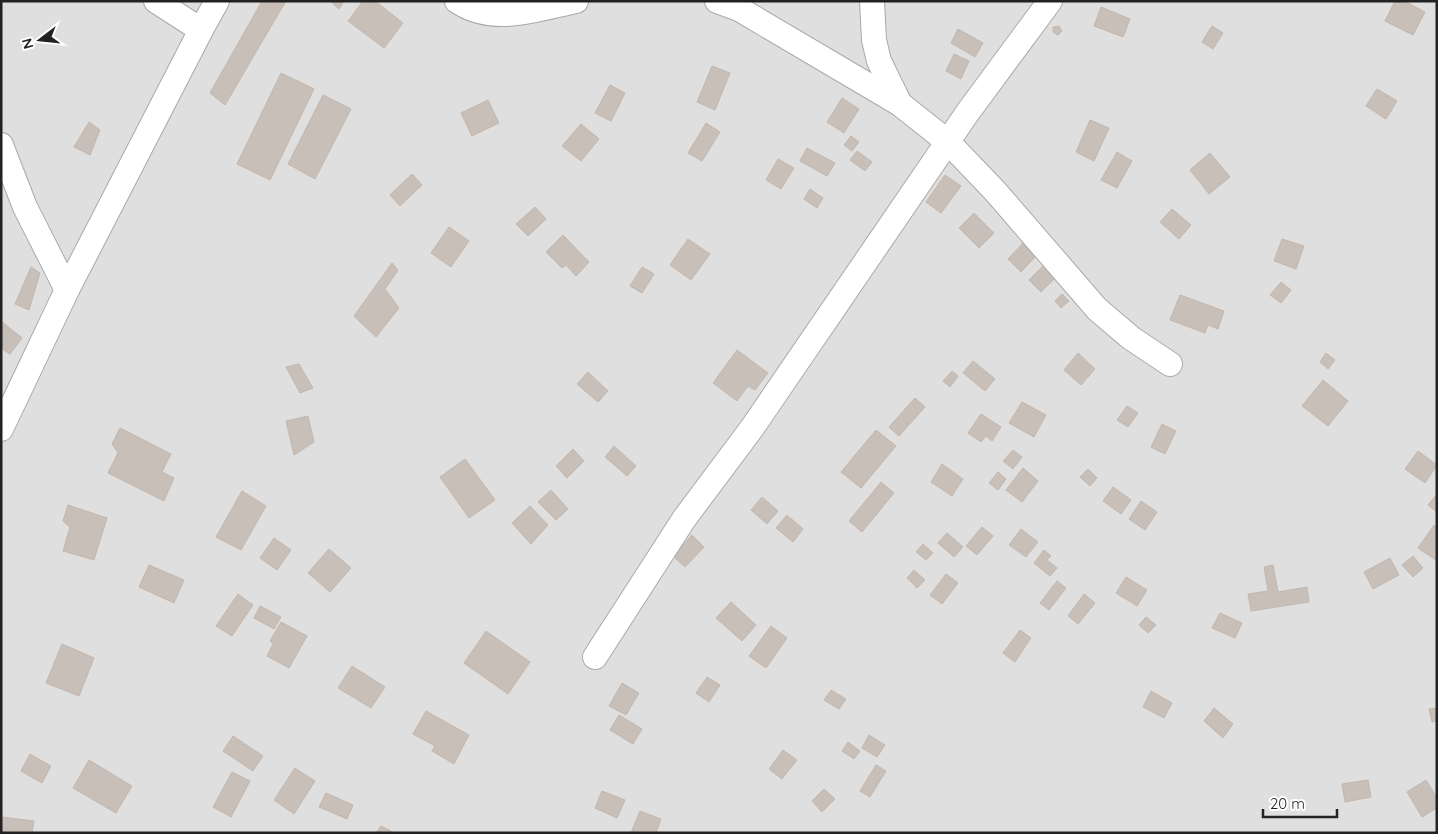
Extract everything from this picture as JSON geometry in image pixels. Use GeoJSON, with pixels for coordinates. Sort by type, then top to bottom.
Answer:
{"type":"FeatureCollection","features":[{"type":"Feature","properties":{"kind":"street"},"geometry":{"type":"LineString","coordinates":[[156,1],[201,30]]}},
{"type":"Feature","properties":{"kind":"street"},"geometry":{"type":"LineString","coordinates":[[1,429],[67,290],[217,1]]}},
{"type":"Feature","properties":{"kind":"street"},"geometry":{"type":"LineString","coordinates":[[457,1],[467,8],[488,15],[506,15],[576,1]]}},
{"type":"Feature","properties":{"kind":"street"},"geometry":{"type":"LineString","coordinates":[[717,1],[739,9],[900,104],[948,142],[994,191],[1097,309],[1131,338],[1170,364]]}},
{"type":"Feature","properties":{"kind":"street"},"geometry":{"type":"LineString","coordinates":[[872,1],[874,40],[879,61],[900,104]]}},
{"type":"Feature","properties":{"kind":"street"},"geometry":{"type":"LineString","coordinates":[[595,657],[684,518],[752,428],[996,72],[1050,1]]}},
{"type":"Feature","properties":{"kind":"street"},"geometry":{"type":"LineString","coordinates":[[1,145],[24,207],[67,290]]}},
{"type":"Feature","properties":{"kind":"shaded area"},"geometry":{"type":"Polygon","coordinates":[[[1,1],[1437,1],[1437,833],[1,833],[1,1]]]}},
{"type":"Feature","properties":{"kind":"building"},"geometry":{"type":"Polygon","coordinates":[[[262,1],[286,1],[225,105],[210,93],[262,1]]]}},
{"type":"Feature","properties":{"kind":"building"},"geometry":{"type":"Polygon","coordinates":[[[330,1],[344,1],[339,9],[330,1]]]}},
{"type":"Feature","properties":{"kind":"building"},"geometry":{"type":"Polygon","coordinates":[[[363,1],[375,1],[403,23],[384,48],[348,21],[363,1]]]}},
{"type":"Feature","properties":{"kind":"building"},"geometry":{"type":"Polygon","coordinates":[[[1395,1],[1404,1],[1425,12],[1413,35],[1385,21],[1395,1]]]}},
{"type":"Feature","properties":{"kind":"building"},"geometry":{"type":"Polygon","coordinates":[[[1101,7],[1130,19],[1123,37],[1094,26],[1101,7]]]}},
{"type":"Feature","properties":{"kind":"building"},"geometry":{"type":"Polygon","coordinates":[[[1059,26],[1062,31],[1058,35],[1053,32],[1053,27],[1059,26]]]}},
{"type":"Feature","properties":{"kind":"building"},"geometry":{"type":"Polygon","coordinates":[[[1212,26],[1223,33],[1213,49],[1202,42],[1212,26]]]}},
{"type":"Feature","properties":{"kind":"building"},"geometry":{"type":"Polygon","coordinates":[[[958,29],[983,43],[975,57],[951,43],[958,29]]]}},
{"type":"Feature","properties":{"kind":"building"},"geometry":{"type":"Polygon","coordinates":[[[954,54],[969,61],[961,79],[946,71],[954,54]]]}},
{"type":"Feature","properties":{"kind":"building"},"geometry":{"type":"Polygon","coordinates":[[[712,66],[730,73],[715,110],[697,102],[712,66]]]}},
{"type":"Feature","properties":{"kind":"building"},"geometry":{"type":"Polygon","coordinates":[[[281,73],[314,89],[270,180],[237,164],[281,73]]]}},
{"type":"Feature","properties":{"kind":"building"},"geometry":{"type":"Polygon","coordinates":[[[610,85],[625,93],[611,121],[595,113],[610,85]]]}},
{"type":"Feature","properties":{"kind":"building"},"geometry":{"type":"Polygon","coordinates":[[[1377,89],[1397,101],[1386,119],[1366,106],[1377,89]]]}},
{"type":"Feature","properties":{"kind":"building"},"geometry":{"type":"Polygon","coordinates":[[[323,95],[351,109],[315,179],[288,164],[323,95]]]}},
{"type":"Feature","properties":{"kind":"building"},"geometry":{"type":"Polygon","coordinates":[[[842,98],[859,109],[844,133],[827,122],[842,98]]]}},
{"type":"Feature","properties":{"kind":"building"},"geometry":{"type":"Polygon","coordinates":[[[488,100],[499,123],[472,136],[461,113],[488,100]]]}},
{"type":"Feature","properties":{"kind":"building"},"geometry":{"type":"Polygon","coordinates":[[[1090,120],[1109,128],[1094,161],[1076,152],[1090,120]]]}},
{"type":"Feature","properties":{"kind":"building"},"geometry":{"type":"Polygon","coordinates":[[[89,122],[100,130],[90,155],[74,147],[89,122]]]}},
{"type":"Feature","properties":{"kind":"building"},"geometry":{"type":"Polygon","coordinates":[[[706,123],[720,132],[702,161],[688,153],[706,123]]]}},
{"type":"Feature","properties":{"kind":"building"},"geometry":{"type":"Polygon","coordinates":[[[581,124],[599,139],[581,161],[562,146],[581,124]]]}},
{"type":"Feature","properties":{"kind":"building"},"geometry":{"type":"Polygon","coordinates":[[[851,136],[859,142],[852,151],[844,145],[851,136]]]}},
{"type":"Feature","properties":{"kind":"building"},"geometry":{"type":"Polygon","coordinates":[[[807,148],[835,163],[827,176],[800,161],[807,148]]]}},
{"type":"Feature","properties":{"kind":"building"},"geometry":{"type":"Polygon","coordinates":[[[857,151],[872,162],[865,171],[850,160],[857,151]]]}},
{"type":"Feature","properties":{"kind":"building"},"geometry":{"type":"Polygon","coordinates":[[[1117,152],[1132,161],[1117,188],[1101,180],[1117,152]]]}},
{"type":"Feature","properties":{"kind":"building"},"geometry":{"type":"Polygon","coordinates":[[[1210,153],[1230,177],[1209,194],[1190,170],[1210,153]]]}},
{"type":"Feature","properties":{"kind":"building"},"geometry":{"type":"Polygon","coordinates":[[[778,159],[794,168],[781,189],[766,180],[778,159]]]}},
{"type":"Feature","properties":{"kind":"building"},"geometry":{"type":"Polygon","coordinates":[[[412,174],[422,185],[400,206],[390,195],[412,174]]]}},
{"type":"Feature","properties":{"kind":"building"},"geometry":{"type":"Polygon","coordinates":[[[945,175],[961,186],[941,213],[926,202],[945,175]]]}},
{"type":"Feature","properties":{"kind":"building"},"geometry":{"type":"Polygon","coordinates":[[[810,189],[823,198],[817,208],[804,199],[810,189]]]}},
{"type":"Feature","properties":{"kind":"building"},"geometry":{"type":"Polygon","coordinates":[[[535,207],[546,219],[528,236],[516,224],[535,207]]]}},
{"type":"Feature","properties":{"kind":"building"},"geometry":{"type":"Polygon","coordinates":[[[1172,209],[1191,225],[1179,239],[1160,222],[1172,209]]]}},
{"type":"Feature","properties":{"kind":"building"},"geometry":{"type":"Polygon","coordinates":[[[974,213],[994,233],[979,248],[959,228],[974,213]]]}},
{"type":"Feature","properties":{"kind":"building"},"geometry":{"type":"Polygon","coordinates":[[[449,227],[469,241],[451,267],[431,253],[449,227]]]}},
{"type":"Feature","properties":{"kind":"building"},"geometry":{"type":"Polygon","coordinates":[[[563,235],[589,262],[576,276],[566,265],[562,268],[546,252],[563,235]]]}},
{"type":"Feature","properties":{"kind":"building"},"geometry":{"type":"Polygon","coordinates":[[[688,239],[710,254],[691,280],[670,265],[688,239]]]}},
{"type":"Feature","properties":{"kind":"building"},"geometry":{"type":"Polygon","coordinates":[[[1282,239],[1304,246],[1296,269],[1274,261],[1282,239]]]}},
{"type":"Feature","properties":{"kind":"building"},"geometry":{"type":"Polygon","coordinates":[[[1025,241],[1038,254],[1021,272],[1008,259],[1025,241]]]}},
{"type":"Feature","properties":{"kind":"building"},"geometry":{"type":"Polygon","coordinates":[[[1047,262],[1059,274],[1041,292],[1029,280],[1047,262]]]}},
{"type":"Feature","properties":{"kind":"building"},"geometry":{"type":"Polygon","coordinates":[[[392,263],[398,270],[385,289],[399,308],[376,337],[354,316],[392,263]]]}},
{"type":"Feature","properties":{"kind":"building"},"geometry":{"type":"Polygon","coordinates":[[[31,267],[40,273],[29,310],[15,304],[31,267]]]}},
{"type":"Feature","properties":{"kind":"building"},"geometry":{"type":"Polygon","coordinates":[[[642,267],[654,274],[642,293],[630,286],[642,267]]]}},
{"type":"Feature","properties":{"kind":"building"},"geometry":{"type":"Polygon","coordinates":[[[1281,282],[1291,290],[1281,303],[1270,295],[1281,282]]]}},
{"type":"Feature","properties":{"kind":"building"},"geometry":{"type":"Polygon","coordinates":[[[1062,294],[1069,301],[1061,308],[1055,301],[1062,294]]]}},
{"type":"Feature","properties":{"kind":"building"},"geometry":{"type":"Polygon","coordinates":[[[1180,295],[1224,311],[1218,329],[1208,325],[1205,333],[1170,320],[1180,295]]]}},
{"type":"Feature","properties":{"kind":"building"},"geometry":{"type":"Polygon","coordinates":[[[1,321],[22,338],[10,354],[1,348],[1,321]]]}},
{"type":"Feature","properties":{"kind":"building"},"geometry":{"type":"Polygon","coordinates":[[[737,350],[768,373],[755,390],[748,386],[737,401],[713,383],[737,350]]]}},
{"type":"Feature","properties":{"kind":"building"},"geometry":{"type":"Polygon","coordinates":[[[1078,353],[1095,369],[1081,385],[1064,370],[1078,353]]]}},
{"type":"Feature","properties":{"kind":"building"},"geometry":{"type":"Polygon","coordinates":[[[1326,353],[1335,360],[1328,369],[1320,362],[1326,353]]]}},
{"type":"Feature","properties":{"kind":"building"},"geometry":{"type":"Polygon","coordinates":[[[973,361],[995,379],[985,391],[963,373],[973,361]]]}},
{"type":"Feature","properties":{"kind":"building"},"geometry":{"type":"Polygon","coordinates":[[[299,364],[313,388],[300,393],[286,367],[299,364]]]}},
{"type":"Feature","properties":{"kind":"building"},"geometry":{"type":"Polygon","coordinates":[[[952,371],[958,376],[950,387],[943,381],[952,371]]]}},
{"type":"Feature","properties":{"kind":"building"},"geometry":{"type":"Polygon","coordinates":[[[588,372],[608,391],[598,402],[577,384],[588,372]]]}},
{"type":"Feature","properties":{"kind":"building"},"geometry":{"type":"Polygon","coordinates":[[[1323,380],[1348,401],[1328,426],[1302,406],[1323,380]]]}},
{"type":"Feature","properties":{"kind":"building"},"geometry":{"type":"Polygon","coordinates":[[[915,398],[925,407],[899,436],[889,427],[915,398]]]}},
{"type":"Feature","properties":{"kind":"building"},"geometry":{"type":"Polygon","coordinates":[[[1022,402],[1046,415],[1034,437],[1009,423],[1022,402]]]}},
{"type":"Feature","properties":{"kind":"building"},"geometry":{"type":"Polygon","coordinates":[[[1127,406],[1138,413],[1128,427],[1117,420],[1127,406]]]}},
{"type":"Feature","properties":{"kind":"building"},"geometry":{"type":"Polygon","coordinates":[[[981,414],[1001,427],[992,441],[986,436],[981,442],[968,433],[981,414]]]}},
{"type":"Feature","properties":{"kind":"building"},"geometry":{"type":"Polygon","coordinates":[[[308,416],[314,442],[294,455],[286,421],[308,416]]]}},
{"type":"Feature","properties":{"kind":"building"},"geometry":{"type":"Polygon","coordinates":[[[1162,424],[1176,431],[1165,454],[1151,447],[1162,424]]]}},
{"type":"Feature","properties":{"kind":"building"},"geometry":{"type":"Polygon","coordinates":[[[120,428],[171,454],[162,472],[174,478],[164,501],[108,473],[118,453],[112,444],[120,428]]]}},
{"type":"Feature","properties":{"kind":"building"},"geometry":{"type":"Polygon","coordinates":[[[876,430],[896,446],[861,488],[841,472],[876,430]]]}},
{"type":"Feature","properties":{"kind":"building"},"geometry":{"type":"Polygon","coordinates":[[[614,446],[636,466],[627,476],[605,457],[614,446]]]}},
{"type":"Feature","properties":{"kind":"building"},"geometry":{"type":"Polygon","coordinates":[[[573,449],[584,461],[567,478],[556,466],[573,449]]]}},
{"type":"Feature","properties":{"kind":"building"},"geometry":{"type":"Polygon","coordinates":[[[1013,450],[1022,457],[1013,469],[1003,461],[1013,450]]]}},
{"type":"Feature","properties":{"kind":"building"},"geometry":{"type":"Polygon","coordinates":[[[1418,451],[1437,465],[1425,483],[1405,469],[1418,451]]]}},
{"type":"Feature","properties":{"kind":"building"},"geometry":{"type":"Polygon","coordinates":[[[465,459],[495,500],[469,518],[440,477],[465,459]]]}},
{"type":"Feature","properties":{"kind":"building"},"geometry":{"type":"Polygon","coordinates":[[[942,464],[963,479],[952,496],[931,482],[942,464]]]}},
{"type":"Feature","properties":{"kind":"building"},"geometry":{"type":"Polygon","coordinates":[[[1023,468],[1038,481],[1022,502],[1006,490],[1023,468]]]}},
{"type":"Feature","properties":{"kind":"building"},"geometry":{"type":"Polygon","coordinates":[[[1088,469],[1097,478],[1090,486],[1080,477],[1088,469]]]}},
{"type":"Feature","properties":{"kind":"building"},"geometry":{"type":"Polygon","coordinates":[[[998,472],[1006,479],[998,490],[989,483],[998,472]]]}},
{"type":"Feature","properties":{"kind":"building"},"geometry":{"type":"Polygon","coordinates":[[[881,482],[894,493],[862,532],[849,521],[881,482]]]}},
{"type":"Feature","properties":{"kind":"building"},"geometry":{"type":"Polygon","coordinates":[[[1113,487],[1131,500],[1121,514],[1103,501],[1113,487]]]}},
{"type":"Feature","properties":{"kind":"building"},"geometry":{"type":"Polygon","coordinates":[[[551,490],[568,509],[556,520],[538,502],[551,490]]]}},
{"type":"Feature","properties":{"kind":"building"},"geometry":{"type":"Polygon","coordinates":[[[242,491],[266,506],[241,550],[216,537],[242,491]]]}},
{"type":"Feature","properties":{"kind":"building"},"geometry":{"type":"Polygon","coordinates":[[[1437,494],[1437,512],[1428,505],[1437,494]]]}},
{"type":"Feature","properties":{"kind":"building"},"geometry":{"type":"Polygon","coordinates":[[[762,497],[778,511],[767,524],[751,510],[762,497]]]}},
{"type":"Feature","properties":{"kind":"building"},"geometry":{"type":"Polygon","coordinates":[[[1141,501],[1157,512],[1145,530],[1129,519],[1141,501]]]}},
{"type":"Feature","properties":{"kind":"building"},"geometry":{"type":"Polygon","coordinates":[[[68,505],[107,518],[94,560],[63,551],[70,527],[63,521],[68,505]]]}},
{"type":"Feature","properties":{"kind":"building"},"geometry":{"type":"Polygon","coordinates":[[[530,506],[548,525],[531,544],[512,523],[530,506]]]}},
{"type":"Feature","properties":{"kind":"building"},"geometry":{"type":"Polygon","coordinates":[[[787,515],[803,529],[793,542],[776,528],[787,515]]]}},
{"type":"Feature","properties":{"kind":"building"},"geometry":{"type":"Polygon","coordinates":[[[1434,525],[1437,527],[1437,561],[1418,548],[1434,525]]]}},
{"type":"Feature","properties":{"kind":"building"},"geometry":{"type":"Polygon","coordinates":[[[982,527],[993,536],[977,555],[966,546],[982,527]]]}},
{"type":"Feature","properties":{"kind":"building"},"geometry":{"type":"Polygon","coordinates":[[[1021,529],[1038,542],[1026,557],[1009,545],[1021,529]]]}},
{"type":"Feature","properties":{"kind":"building"},"geometry":{"type":"Polygon","coordinates":[[[947,533],[963,547],[954,557],[938,543],[947,533]]]}},
{"type":"Feature","properties":{"kind":"building"},"geometry":{"type":"Polygon","coordinates":[[[692,535],[704,547],[685,567],[673,556],[692,535]]]}},
{"type":"Feature","properties":{"kind":"building"},"geometry":{"type":"Polygon","coordinates":[[[274,538],[291,550],[277,570],[260,558],[274,538]]]}},
{"type":"Feature","properties":{"kind":"building"},"geometry":{"type":"Polygon","coordinates":[[[923,544],[933,553],[926,560],[916,552],[923,544]]]}},
{"type":"Feature","properties":{"kind":"building"},"geometry":{"type":"Polygon","coordinates":[[[329,549],[351,568],[330,592],[308,573],[329,549]]]}},
{"type":"Feature","properties":{"kind":"building"},"geometry":{"type":"Polygon","coordinates":[[[1044,550],[1051,556],[1047,560],[1057,568],[1050,576],[1034,563],[1044,550]]]}},
{"type":"Feature","properties":{"kind":"building"},"geometry":{"type":"Polygon","coordinates":[[[1413,556],[1423,568],[1413,577],[1402,565],[1413,556]]]}},
{"type":"Feature","properties":{"kind":"building"},"geometry":{"type":"Polygon","coordinates":[[[1390,558],[1399,575],[1373,589],[1364,572],[1390,558]]]}},
{"type":"Feature","properties":{"kind":"building"},"geometry":{"type":"Polygon","coordinates":[[[149,565],[184,580],[174,603],[139,587],[149,565]]]}},
{"type":"Feature","properties":{"kind":"building"},"geometry":{"type":"Polygon","coordinates":[[[1273,565],[1278,592],[1307,587],[1309,602],[1251,611],[1248,594],[1268,591],[1264,567],[1273,565]]]}},
{"type":"Feature","properties":{"kind":"building"},"geometry":{"type":"Polygon","coordinates":[[[914,570],[925,580],[917,588],[907,578],[914,570]]]}},
{"type":"Feature","properties":{"kind":"building"},"geometry":{"type":"Polygon","coordinates":[[[946,574],[958,583],[942,604],[930,595],[946,574]]]}},
{"type":"Feature","properties":{"kind":"building"},"geometry":{"type":"Polygon","coordinates":[[[1126,577],[1147,590],[1137,606],[1116,593],[1126,577]]]}},
{"type":"Feature","properties":{"kind":"building"},"geometry":{"type":"Polygon","coordinates":[[[1057,581],[1066,588],[1049,610],[1040,603],[1057,581]]]}},
{"type":"Feature","properties":{"kind":"building"},"geometry":{"type":"Polygon","coordinates":[[[238,594],[253,605],[232,636],[216,626],[238,594]]]}},
{"type":"Feature","properties":{"kind":"building"},"geometry":{"type":"Polygon","coordinates":[[[1084,594],[1095,603],[1078,624],[1068,616],[1084,594]]]}},
{"type":"Feature","properties":{"kind":"building"},"geometry":{"type":"Polygon","coordinates":[[[731,602],[756,625],[742,641],[716,618],[731,602]]]}},
{"type":"Feature","properties":{"kind":"building"},"geometry":{"type":"Polygon","coordinates":[[[260,606],[281,617],[274,629],[254,618],[260,606]]]}},
{"type":"Feature","properties":{"kind":"building"},"geometry":{"type":"Polygon","coordinates":[[[1220,613],[1242,623],[1235,638],[1212,628],[1220,613]]]}},
{"type":"Feature","properties":{"kind":"building"},"geometry":{"type":"Polygon","coordinates":[[[1146,617],[1156,625],[1148,633],[1139,625],[1146,617]]]}},
{"type":"Feature","properties":{"kind":"building"},"geometry":{"type":"Polygon","coordinates":[[[281,622],[307,636],[289,668],[267,656],[273,644],[270,641],[281,622]]]}},
{"type":"Feature","properties":{"kind":"building"},"geometry":{"type":"Polygon","coordinates":[[[771,626],[787,638],[766,668],[749,656],[771,626]]]}},
{"type":"Feature","properties":{"kind":"building"},"geometry":{"type":"Polygon","coordinates":[[[1020,630],[1031,638],[1015,662],[1003,653],[1020,630]]]}},
{"type":"Feature","properties":{"kind":"building"},"geometry":{"type":"Polygon","coordinates":[[[486,631],[530,662],[508,694],[464,663],[486,631]]]}},
{"type":"Feature","properties":{"kind":"building"},"geometry":{"type":"Polygon","coordinates":[[[62,644],[94,658],[79,696],[46,683],[62,644]]]}},
{"type":"Feature","properties":{"kind":"building"},"geometry":{"type":"Polygon","coordinates":[[[352,666],[385,687],[371,708],[338,688],[352,666]]]}},
{"type":"Feature","properties":{"kind":"building"},"geometry":{"type":"Polygon","coordinates":[[[707,677],[720,685],[709,702],[696,693],[707,677]]]}},
{"type":"Feature","properties":{"kind":"building"},"geometry":{"type":"Polygon","coordinates":[[[622,683],[639,693],[626,715],[609,706],[622,683]]]}},
{"type":"Feature","properties":{"kind":"building"},"geometry":{"type":"Polygon","coordinates":[[[831,690],[846,699],[839,709],[824,700],[831,690]]]}},
{"type":"Feature","properties":{"kind":"building"},"geometry":{"type":"Polygon","coordinates":[[[1151,691],[1172,703],[1164,718],[1143,707],[1151,691]]]}},
{"type":"Feature","properties":{"kind":"building"},"geometry":{"type":"Polygon","coordinates":[[[1214,708],[1233,724],[1223,738],[1204,721],[1214,708]]]}},
{"type":"Feature","properties":{"kind":"building"},"geometry":{"type":"Polygon","coordinates":[[[1437,708],[1437,721],[1432,722],[1429,709],[1437,708]]]}},
{"type":"Feature","properties":{"kind":"building"},"geometry":{"type":"Polygon","coordinates":[[[426,711],[469,735],[454,764],[432,751],[435,746],[413,734],[426,711]]]}},
{"type":"Feature","properties":{"kind":"building"},"geometry":{"type":"Polygon","coordinates":[[[619,715],[642,729],[633,744],[610,730],[619,715]]]}},
{"type":"Feature","properties":{"kind":"building"},"geometry":{"type":"Polygon","coordinates":[[[869,735],[885,745],[877,757],[862,748],[869,735]]]}},
{"type":"Feature","properties":{"kind":"building"},"geometry":{"type":"Polygon","coordinates":[[[233,736],[263,756],[253,771],[223,751],[233,736]]]}},
{"type":"Feature","properties":{"kind":"building"},"geometry":{"type":"Polygon","coordinates":[[[848,742],[860,751],[854,759],[842,751],[848,742]]]}},
{"type":"Feature","properties":{"kind":"building"},"geometry":{"type":"Polygon","coordinates":[[[783,750],[797,760],[782,779],[769,769],[783,750]]]}},
{"type":"Feature","properties":{"kind":"building"},"geometry":{"type":"Polygon","coordinates":[[[30,754],[51,766],[42,783],[21,771],[30,754]]]}},
{"type":"Feature","properties":{"kind":"building"},"geometry":{"type":"Polygon","coordinates":[[[89,760],[132,786],[116,813],[73,788],[89,760]]]}},
{"type":"Feature","properties":{"kind":"building"},"geometry":{"type":"Polygon","coordinates":[[[876,765],[886,771],[870,797],[860,791],[876,765]]]}},
{"type":"Feature","properties":{"kind":"building"},"geometry":{"type":"Polygon","coordinates":[[[295,768],[315,781],[294,814],[274,800],[295,768]]]}},
{"type":"Feature","properties":{"kind":"building"},"geometry":{"type":"Polygon","coordinates":[[[232,772],[250,781],[231,817],[213,807],[232,772]]]}},
{"type":"Feature","properties":{"kind":"building"},"geometry":{"type":"Polygon","coordinates":[[[1368,780],[1371,797],[1345,802],[1342,784],[1368,780]]]}},
{"type":"Feature","properties":{"kind":"building"},"geometry":{"type":"Polygon","coordinates":[[[1426,780],[1437,798],[1437,808],[1422,817],[1407,792],[1426,780]]]}},
{"type":"Feature","properties":{"kind":"building"},"geometry":{"type":"Polygon","coordinates":[[[824,789],[835,799],[822,812],[812,801],[824,789]]]}},
{"type":"Feature","properties":{"kind":"building"},"geometry":{"type":"Polygon","coordinates":[[[602,791],[625,800],[617,818],[595,808],[602,791]]]}},
{"type":"Feature","properties":{"kind":"building"},"geometry":{"type":"Polygon","coordinates":[[[326,793],[353,805],[347,819],[319,807],[326,793]]]}},
{"type":"Feature","properties":{"kind":"building"},"geometry":{"type":"Polygon","coordinates":[[[640,811],[661,819],[656,833],[631,833],[640,811]]]}},
{"type":"Feature","properties":{"kind":"building"},"geometry":{"type":"Polygon","coordinates":[[[1,817],[34,821],[32,833],[1,833],[1,817]]]}},
{"type":"Feature","properties":{"kind":"building"},"geometry":{"type":"Polygon","coordinates":[[[381,826],[391,831],[390,833],[376,833],[381,826]]]}}]}
